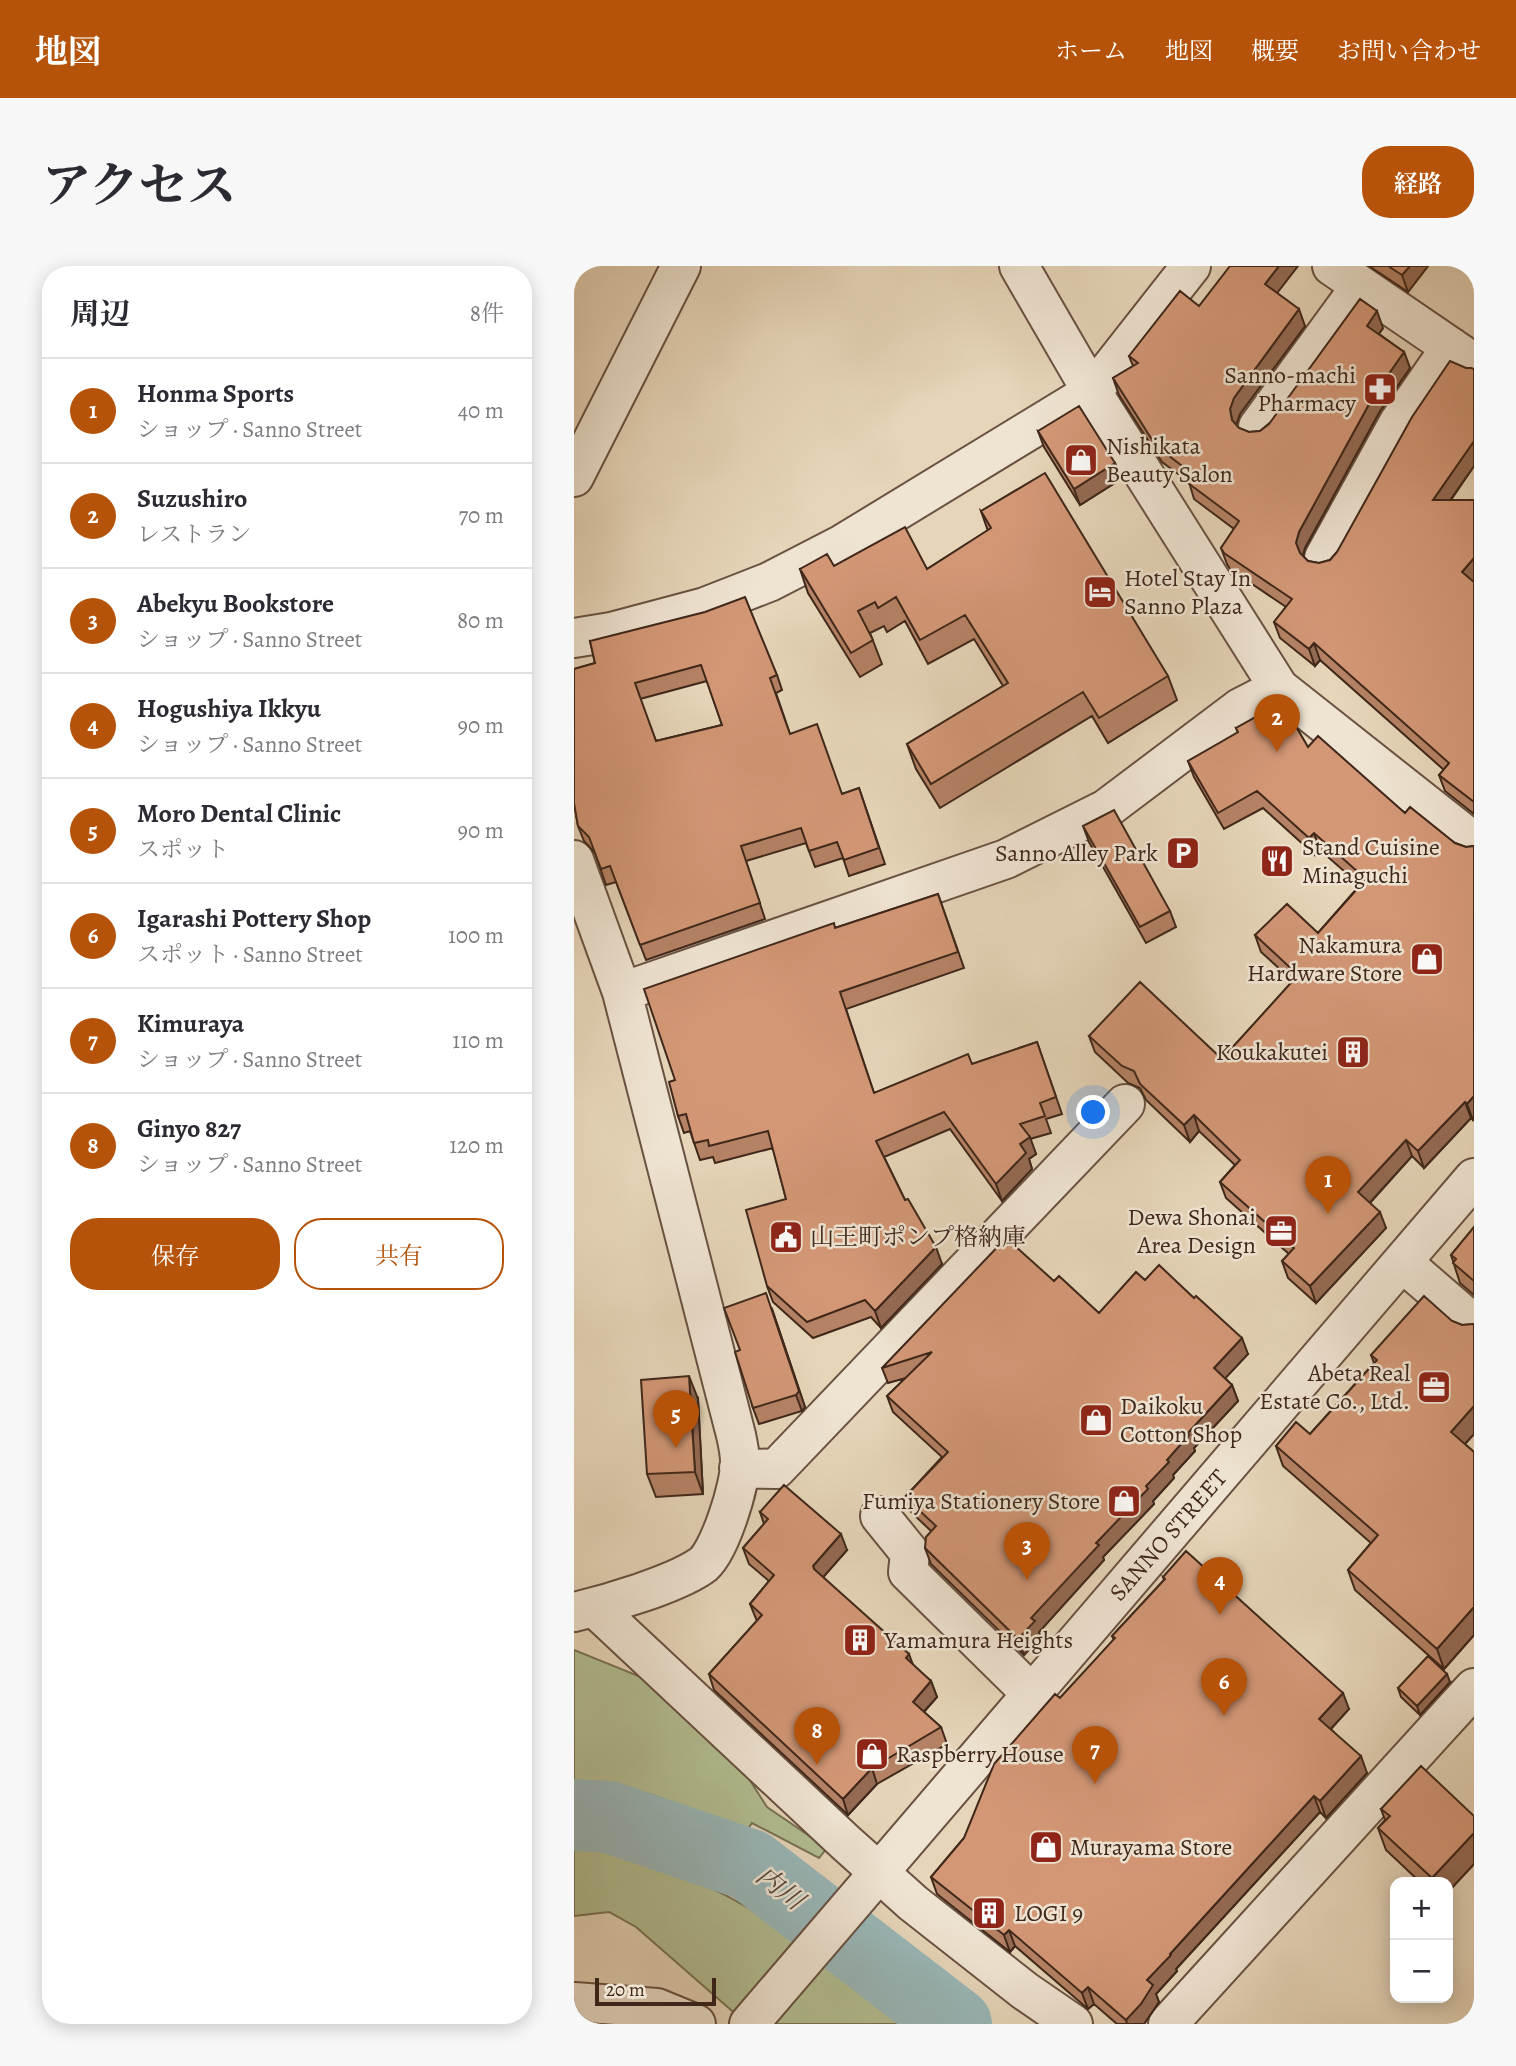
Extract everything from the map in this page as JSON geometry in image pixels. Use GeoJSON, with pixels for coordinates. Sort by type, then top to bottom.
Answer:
{"type":"FeatureCollection","features":[{"type":"Feature","properties":{"kind":"street"},"geometry":{"type":"LineString","coordinates":[[574,477],[681,266]]}},
{"type":"Feature","properties":{"kind":"street"},"geometry":{"type":"LineString","coordinates":[[1019,266],[1092,392],[1279,688],[1474,842]]}},
{"type":"Feature","properties":{"kind":"street"},"geometry":{"type":"LineString","coordinates":[[574,638],[611,632],[705,607],[769,582],[841,545],[1092,392],[1191,266]]}},
{"type":"Feature","properties":{"kind":"street"},"geometry":{"type":"LineString","coordinates":[[1258,427],[1346,276],[1463,355],[1399,422],[1324,558]]}},
{"type":"Feature","properties":{"kind":"street"},"geometry":{"type":"LineString","coordinates":[[622,992],[1006,859],[1106,809],[1240,708],[1279,688]]}},
{"type":"Feature","properties":{"kind":"street"},"geometry":{"type":"LineString","coordinates":[[574,860],[622,992],[736,1435],[739,1468],[722,1537],[704,1565],[672,1581],[584,1609],[871,1882],[913,1903],[1025,1991],[1073,2024]]}},
{"type":"Feature","properties":{"kind":"street"},"geometry":{"type":"LineString","coordinates":[[739,1468],[775,1469],[1125,1104]]}},
{"type":"Feature","properties":{"kind":"street","name":"SANNO STREET"},"geometry":{"type":"LineString","coordinates":[[749,2024],[1474,1178]]}},
{"type":"Feature","properties":{"kind":"street"},"geometry":{"type":"LineString","coordinates":[[1402,1262],[1474,1324]]}},
{"type":"Feature","properties":{"kind":"street"},"geometry":{"type":"LineString","coordinates":[[880,1516],[909,1553],[908,1572],[1032,1694]]}},
{"type":"Feature","properties":{"kind":"street"},"geometry":{"type":"LineString","coordinates":[[1168,2024],[1474,1688]]}},
{"type":"Feature","properties":{"kind":"street"},"geometry":{"type":"LineString","coordinates":[[574,2002],[657,2008],[687,2022]]}},
{"type":"Feature","properties":{"kind":"green space"},"geometry":{"type":"Polygon","coordinates":[[[574,1650],[641,1677],[744,1771],[767,1807],[827,1848],[819,1858],[752,1823],[747,1830],[650,1794],[574,1781],[574,1650]]]}},
{"type":"Feature","properties":{"kind":"green space"},"geometry":{"type":"Polygon","coordinates":[[[574,1847],[621,1855],[710,1887],[791,1935],[830,1962],[905,2020],[906,2024],[747,2024],[636,1927],[609,1912],[574,1916],[574,1847]]]}},
{"type":"Feature","properties":{"kind":"building"},"geometry":{"type":"Polygon","coordinates":[[[1230,266],[1279,266],[1265,284],[1299,309],[1234,398],[1230,409],[1232,420],[1239,428],[1249,432],[1260,431],[1269,424],[1360,299],[1377,311],[1367,326],[1404,352],[1374,395],[1299,532],[1296,543],[1300,553],[1308,561],[1319,563],[1330,560],[1337,552],[1412,417],[1450,361],[1474,369],[1474,441],[1433,500],[1474,500],[1474,558],[1462,572],[1474,582],[1474,802],[1439,775],[1449,763],[1314,643],[1309,649],[1274,622],[1292,599],[1224,553],[1221,548],[1239,521],[1188,483],[1194,475],[1156,446],[1113,378],[1138,363],[1129,356],[1180,291],[1199,306],[1230,266]]]}},
{"type":"Feature","properties":{"kind":"building"},"geometry":{"type":"Polygon","coordinates":[[[1388,266],[1410,266],[1402,275],[1388,266]]]}},
{"type":"Feature","properties":{"kind":"building","name":"Nishikata Beauty Salon"},"geometry":{"type":"Polygon","coordinates":[[[1079,406],[1115,463],[1074,489],[1038,431],[1079,406]]]}},
{"type":"Feature","properties":{"kind":"building"},"geometry":{"type":"Polygon","coordinates":[[[1045,473],[1168,676],[1099,718],[1083,692],[931,784],[907,744],[1008,683],[965,615],[920,640],[896,597],[878,608],[875,602],[858,611],[873,640],[851,653],[800,569],[827,554],[834,566],[905,527],[927,569],[991,528],[981,511],[1045,473]]]}},
{"type":"Feature","properties":{"kind":"building"},"geometry":{"type":"Polygon","coordinates":[[[745,597],[777,675],[770,678],[790,734],[817,724],[842,794],[859,788],[879,848],[844,860],[837,842],[809,851],[801,828],[741,846],[760,903],[640,945],[610,866],[601,869],[589,837],[578,826],[574,803],[574,669],[595,663],[590,641],[705,612],[745,597]],[[701,665],[635,683],[656,741],[722,725],[701,665]]]}},
{"type":"Feature","properties":{"kind":"building"},"geometry":{"type":"Polygon","coordinates":[[[1279,704],[1287,711],[1308,747],[1318,736],[1405,813],[1410,807],[1455,843],[1466,847],[1474,846],[1474,1096],[1418,1151],[1406,1140],[1358,1192],[1380,1212],[1310,1286],[1282,1261],[1294,1248],[1220,1182],[1240,1160],[1194,1115],[1184,1125],[1140,1084],[1134,1071],[1122,1066],[1089,1036],[1140,982],[1222,1059],[1298,975],[1255,935],[1287,904],[1318,933],[1366,879],[1314,833],[1309,838],[1257,791],[1218,813],[1188,761],[1238,732],[1236,728],[1279,704]]]}},
{"type":"Feature","properties":{"kind":"building"},"geometry":{"type":"Polygon","coordinates":[[[1114,810],[1170,911],[1140,927],[1083,826],[1114,810]]]}},
{"type":"Feature","properties":{"kind":"building"},"geometry":{"type":"Polygon","coordinates":[[[938,894],[958,952],[840,992],[874,1093],[968,1054],[972,1064],[1037,1042],[1056,1097],[1040,1103],[1045,1116],[1020,1124],[1030,1137],[1020,1144],[1026,1153],[996,1184],[944,1112],[876,1141],[905,1200],[908,1199],[936,1247],[875,1311],[865,1300],[807,1322],[767,1286],[746,1210],[786,1199],[768,1131],[709,1146],[708,1140],[694,1143],[686,1114],[678,1116],[669,1082],[675,1080],[644,989],[834,923],[835,928],[938,894]]]}},
{"type":"Feature","properties":{"kind":"building"},"geometry":{"type":"Polygon","coordinates":[[[1474,1227],[1474,1281],[1453,1263],[1456,1259],[1451,1255],[1474,1227]]]}},
{"type":"Feature","properties":{"kind":"building"},"geometry":{"type":"Polygon","coordinates":[[[1006,1238],[1054,1281],[1059,1276],[1099,1313],[1136,1272],[1145,1280],[1159,1265],[1242,1338],[1214,1368],[1232,1385],[1187,1434],[1189,1435],[1167,1460],[1169,1462],[1146,1486],[1148,1489],[1096,1543],[1099,1545],[1031,1618],[1035,1621],[1018,1639],[925,1548],[926,1537],[936,1526],[905,1497],[948,1452],[887,1396],[932,1352],[882,1368],[1006,1238]]]}},
{"type":"Feature","properties":{"kind":"building"},"geometry":{"type":"Polygon","coordinates":[[[766,1293],[799,1391],[796,1395],[753,1408],[735,1352],[740,1350],[724,1308],[766,1293]]]}},
{"type":"Feature","properties":{"kind":"building"},"geometry":{"type":"Polygon","coordinates":[[[1424,1296],[1452,1321],[1462,1325],[1474,1324],[1474,1406],[1451,1432],[1474,1452],[1474,1607],[1437,1649],[1348,1570],[1378,1535],[1276,1446],[1296,1422],[1310,1434],[1377,1360],[1371,1355],[1424,1296]]]}},
{"type":"Feature","properties":{"kind":"building"},"geometry":{"type":"Polygon","coordinates":[[[689,1376],[695,1472],[647,1474],[641,1380],[689,1376]]]}},
{"type":"Feature","properties":{"kind":"building"},"geometry":{"type":"Polygon","coordinates":[[[784,1485],[841,1534],[813,1566],[814,1569],[909,1654],[906,1658],[931,1681],[913,1702],[941,1727],[872,1768],[843,1799],[709,1674],[762,1615],[750,1604],[774,1575],[743,1548],[768,1519],[760,1512],[784,1485]]]}},
{"type":"Feature","properties":{"kind":"building"},"geometry":{"type":"Polygon","coordinates":[[[1186,1551],[1343,1693],[1319,1719],[1361,1756],[1320,1801],[1314,1796],[1170,1954],[1147,1980],[1153,1985],[1141,2004],[1126,2020],[1088,1987],[1082,1993],[1009,1930],[1004,1935],[931,1877],[964,1838],[994,1764],[1055,1694],[1060,1698],[1115,1638],[1112,1636],[1165,1579],[1163,1577],[1186,1551]]]}},
{"type":"Feature","properties":{"kind":"building"},"geometry":{"type":"Polygon","coordinates":[[[1428,1656],[1447,1674],[1417,1706],[1398,1688],[1428,1656]]]}},
{"type":"Feature","properties":{"kind":"building"},"geometry":{"type":"Polygon","coordinates":[[[1421,1766],[1474,1816],[1474,1833],[1431,1877],[1378,1828],[1390,1816],[1381,1809],[1421,1766]]]}},
{"type":"Feature","properties":{"kind":"waterway","name":"内川"},"geometry":{"type":"LineString","coordinates":[[574,1815],[609,1817],[750,1865],[956,2024]]}},
{"type":"Feature","properties":{"kind":"place","name":"Sanno-machi Pharmacy"},"geometry":{"type":"Point","coordinates":[1380,389]}},
{"type":"Feature","properties":{"kind":"place","name":"Nishikata Beauty Salon"},"geometry":{"type":"Point","coordinates":[1081,460]}},
{"type":"Feature","properties":{"kind":"place","name":"Hotel Stay In Sanno Plaza"},"geometry":{"type":"Point","coordinates":[1100,592]}},
{"type":"Feature","properties":{"kind":"place","name":"Suzushiro"},"geometry":{"type":"Point","coordinates":[1277,752]}},
{"type":"Feature","properties":{"kind":"place","name":"Sanno Alley Park"},"geometry":{"type":"Point","coordinates":[1183,853]}},
{"type":"Feature","properties":{"kind":"place","name":"Stand Cuisine Minaguchi"},"geometry":{"type":"Point","coordinates":[1277,861]}},
{"type":"Feature","properties":{"kind":"place","name":"Nakamura Hardware Store"},"geometry":{"type":"Point","coordinates":[1427,959]}},
{"type":"Feature","properties":{"kind":"place","name":"Koukakutei"},"geometry":{"type":"Point","coordinates":[1353,1052]}},
{"type":"Feature","properties":{"kind":"place","name":"Honma Sports"},"geometry":{"type":"Point","coordinates":[1328,1214]}},
{"type":"Feature","properties":{"kind":"place","name":"Dewa Shonai Area Design"},"geometry":{"type":"Point","coordinates":[1281,1231]}},
{"type":"Feature","properties":{"kind":"place","name":"山王町ポンプ格納庫"},"geometry":{"type":"Point","coordinates":[786,1237]}},
{"type":"Feature","properties":{"kind":"place","name":"Abeta Real Estate Co., Ltd."},"geometry":{"type":"Point","coordinates":[1434,1387]}},
{"type":"Feature","properties":{"kind":"place","name":"Daikoku Cotton Shop"},"geometry":{"type":"Point","coordinates":[1096,1420]}},
{"type":"Feature","properties":{"kind":"place","name":"Moro Dental Clinic"},"geometry":{"type":"Point","coordinates":[676,1448]}},
{"type":"Feature","properties":{"kind":"place","name":"Fumiya Stationery Store"},"geometry":{"type":"Point","coordinates":[1124,1501]}},
{"type":"Feature","properties":{"kind":"place","name":"Abekyu Bookstore"},"geometry":{"type":"Point","coordinates":[1027,1580]}},
{"type":"Feature","properties":{"kind":"place","name":"Hogushiya Ikkyu"},"geometry":{"type":"Point","coordinates":[1220,1615]}},
{"type":"Feature","properties":{"kind":"place","name":"Yamamura Heights"},"geometry":{"type":"Point","coordinates":[860,1640]}},
{"type":"Feature","properties":{"kind":"place","name":"Igarashi Pottery Shop"},"geometry":{"type":"Point","coordinates":[1224,1716]}},
{"type":"Feature","properties":{"kind":"place","name":"Raspberry House"},"geometry":{"type":"Point","coordinates":[872,1754]}},
{"type":"Feature","properties":{"kind":"place","name":"Ginyo 827"},"geometry":{"type":"Point","coordinates":[817,1765]}},
{"type":"Feature","properties":{"kind":"place","name":"Kimuraya"},"geometry":{"type":"Point","coordinates":[1095,1784]}},
{"type":"Feature","properties":{"kind":"place","name":"Murayama Store"},"geometry":{"type":"Point","coordinates":[1046,1847]}},
{"type":"Feature","properties":{"kind":"place","name":"LOGI 9"},"geometry":{"type":"Point","coordinates":[989,1913]}}]}
